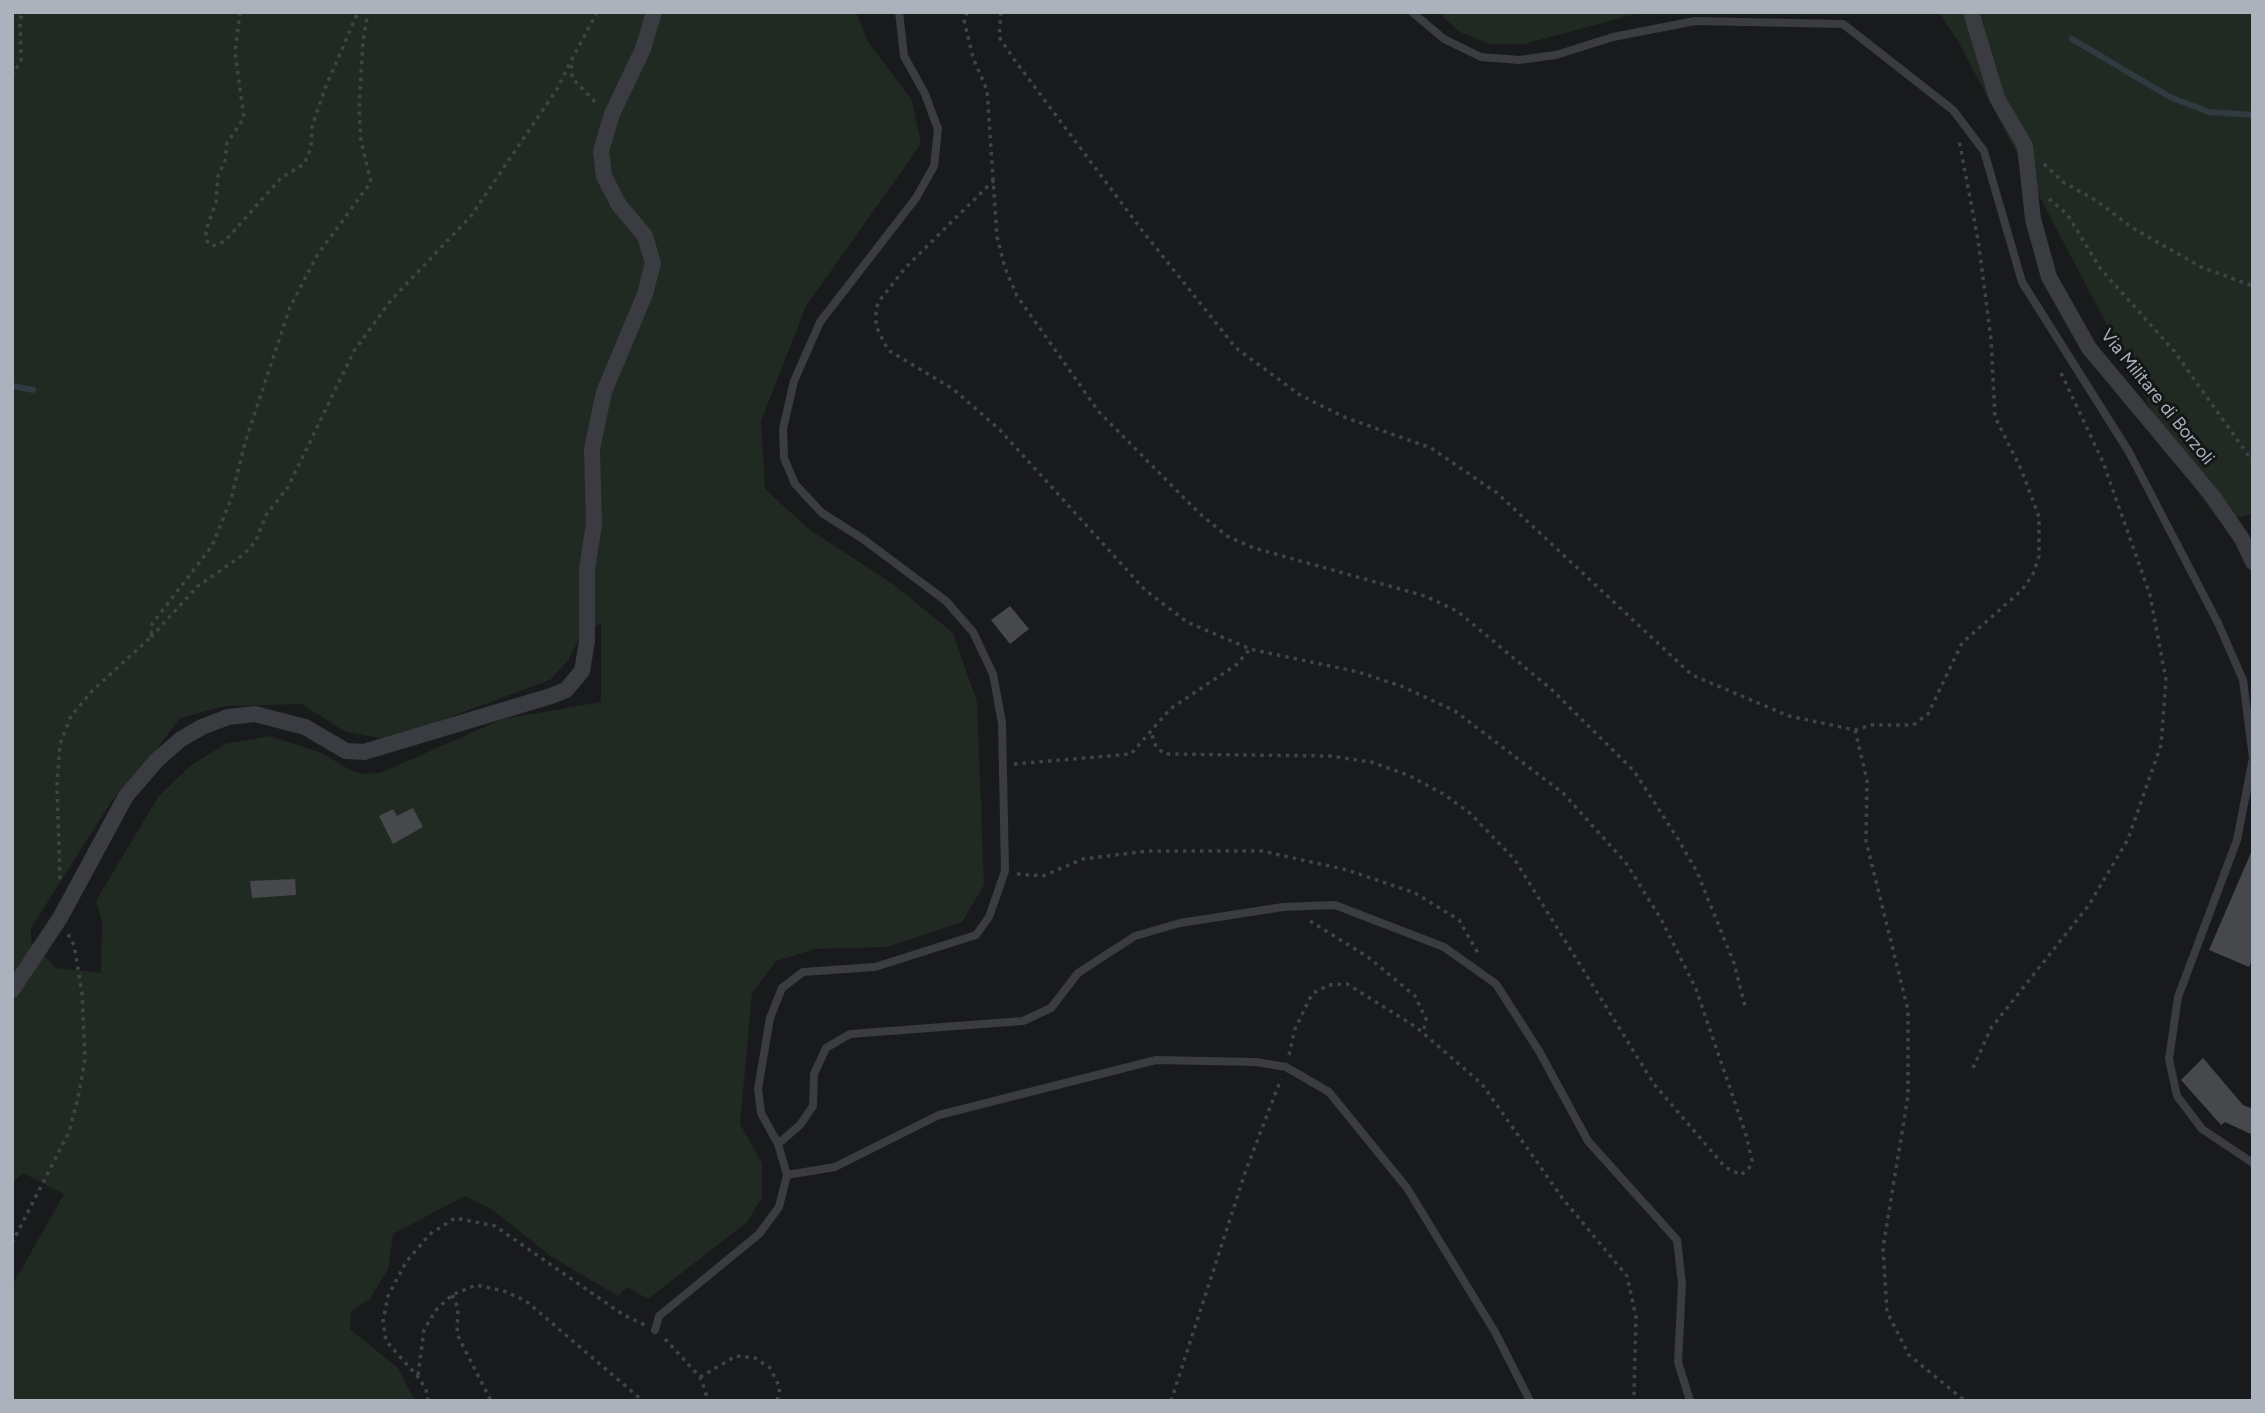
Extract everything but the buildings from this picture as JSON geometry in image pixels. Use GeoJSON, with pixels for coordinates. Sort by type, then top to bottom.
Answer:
{"type":"FeatureCollection","features":[{"type":"Feature","properties":{"kind":"street"},"geometry":{"type":"LineString","coordinates":[[12,990],[60,918],[126,796],[157,760],[181,739],[202,727],[228,717],[256,714],[305,727],[346,751],[364,752],[551,696],[566,690],[582,671],[587,641],[587,569],[594,524],[592,449],[604,392],[645,294],[653,263],[645,236],[619,205],[604,176],[601,151],[612,114],[643,49],[654,12]]}},
{"type":"Feature","properties":{"kind":"street","name":"Via Militare di Borzoli"},"geometry":{"type":"LineString","coordinates":[[1971,12],[1997,98],[2025,146],[2033,197],[2033,219],[2049,276],[2089,348],[2214,498],[2242,539],[2253,562]]}},
{"type":"Feature","properties":{"kind":"lane"},"geometry":{"type":"LineString","coordinates":[[655,1330],[659,1316],[759,1234],[779,1207],[787,1175],[778,1144],[761,1114],[758,1088],[770,1018],[782,988],[803,972],[875,967],[976,935],[989,916],[1005,871],[1002,723],[993,674],[973,632],[946,601],[863,538],[822,513],[794,484],[784,458],[783,429],[794,381],[820,322],[916,198],[934,166],[938,129],[925,94],[904,56],[899,12]]}},
{"type":"Feature","properties":{"kind":"lane"},"geometry":{"type":"LineString","coordinates":[[1412,12],[1444,39],[1481,57],[1519,60],[1556,55],[1613,37],[1695,22],[1843,24],[1953,110],[1984,152],[2022,282],[2129,452],[2218,623],[2243,680],[2253,758],[2237,840],[2178,997],[2169,1059],[2177,1096],[2202,1129],[2253,1163]]}},
{"type":"Feature","properties":{"kind":"lane"},"geometry":{"type":"LineString","coordinates":[[778,1144],[800,1125],[813,1106],[814,1074],[826,1048],[850,1034],[1023,1021],[1051,1008],[1078,973],[1135,936],[1180,923],[1283,907],[1335,905],[1444,947],[1496,984],[1539,1051],[1588,1141],[1677,1240],[1682,1284],[1678,1362],[1690,1401]]}},
{"type":"Feature","properties":{"kind":"lane"},"geometry":{"type":"LineString","coordinates":[[787,1175],[835,1167],[939,1115],[1156,1060],[1256,1062],[1286,1067],[1329,1092],[1407,1188],[1495,1332],[1530,1401]]}},
{"type":"Feature","properties":{"kind":"path"},"geometry":{"type":"LineString","coordinates":[[12,76],[20,60],[20,20],[23,12]]}},
{"type":"Feature","properties":{"kind":"path"},"geometry":{"type":"LineString","coordinates":[[240,12],[235,52],[244,118],[227,143],[225,161],[218,176],[216,202],[206,230],[206,240],[212,246],[225,241],[281,178],[304,164],[311,148],[312,127],[326,86],[358,12]]}},
{"type":"Feature","properties":{"kind":"path"},"geometry":{"type":"LineString","coordinates":[[151,637],[152,624],[212,545],[231,499],[245,443],[290,307],[318,254],[371,182],[361,141],[359,109],[363,41],[369,12]]}},
{"type":"Feature","properties":{"kind":"path"},"geometry":{"type":"LineString","coordinates":[[60,881],[57,785],[60,744],[71,716],[93,690],[151,637],[198,586],[243,555],[256,541],[266,515],[288,486],[354,351],[392,299],[471,216],[557,89],[597,12]]}},
{"type":"Feature","properties":{"kind":"path"},"geometry":{"type":"LineString","coordinates":[[967,12],[964,20],[970,45],[987,90],[997,237],[1004,268],[1017,296],[1099,412],[1199,513],[1227,536],[1254,548],[1425,596],[1457,611],[1551,689],[1634,771],[1697,872],[1734,963],[1745,1010]]}},
{"type":"Feature","properties":{"kind":"path"},"geometry":{"type":"LineString","coordinates":[[1001,12],[999,37],[1016,62],[1141,229],[1236,348],[1300,395],[1344,418],[1431,448],[1497,493],[1692,675],[1789,716],[1855,730],[1871,725],[1913,725],[1928,714],[1962,643],[2022,590],[2033,574],[2039,556],[2039,517],[2021,469],[1995,417],[1991,339],[1980,253],[1959,150],[1958,139],[1964,125]]}},
{"type":"Feature","properties":{"kind":"path"},"geometry":{"type":"LineString","coordinates":[[571,61],[572,78],[595,102],[612,114]]}},
{"type":"Feature","properties":{"kind":"path"},"geometry":{"type":"LineString","coordinates":[[2025,146],[2063,182],[2097,201],[2131,227],[2201,267],[2253,286]]}},
{"type":"Feature","properties":{"kind":"path"},"geometry":{"type":"LineString","coordinates":[[994,180],[906,267],[880,300],[875,317],[879,336],[888,350],[953,389],[999,429],[1085,527],[1159,603],[1186,622],[1250,649],[1358,672],[1401,685],[1455,711],[1553,785],[1594,824],[1626,863],[1661,919],[1696,989],[1746,1135],[1752,1161],[1746,1173],[1735,1174],[1725,1167],[1654,1084],[1527,878],[1491,834],[1454,801],[1408,775],[1370,762],[1329,756],[1165,754],[1156,747],[1151,732]]}},
{"type":"Feature","properties":{"kind":"path"},"geometry":{"type":"LineString","coordinates":[[2033,197],[2048,199],[2067,214],[2100,268],[2174,351],[2253,462]]}},
{"type":"Feature","properties":{"kind":"path"},"geometry":{"type":"LineString","coordinates":[[1973,1068],[1991,1028],[2089,905],[2128,839],[2161,745],[2166,680],[2150,595],[2103,462],[2061,375],[2058,357],[2062,349]]}},
{"type":"Feature","properties":{"kind":"path"},"geometry":{"type":"LineString","coordinates":[[1003,759],[1016,764],[1132,754],[1170,709],[1236,665],[1250,649]]}},
{"type":"Feature","properties":{"kind":"path"},"geometry":{"type":"LineString","coordinates":[[1855,730],[1867,780],[1866,841],[1908,1010],[1908,1096],[1883,1248],[1887,1312],[1909,1355],[1965,1401]]}},
{"type":"Feature","properties":{"kind":"path"},"geometry":{"type":"LineString","coordinates":[[1005,871],[1023,876],[1043,876],[1083,859],[1148,851],[1249,851],[1347,870],[1415,892],[1459,920],[1496,984]]}},
{"type":"Feature","properties":{"kind":"path"},"geometry":{"type":"LineString","coordinates":[[1283,907],[1368,957],[1415,996],[1426,1019],[1423,1034]]}},
{"type":"Feature","properties":{"kind":"path"},"geometry":{"type":"LineString","coordinates":[[12,1243],[69,1132],[85,1059],[82,993],[74,945],[60,918]]}},
{"type":"Feature","properties":{"kind":"path"},"geometry":{"type":"LineString","coordinates":[[1171,1401],[1245,1170],[1286,1067],[1295,1029],[1312,994],[1328,985],[1347,984],[1423,1034],[1482,1084],[1563,1199],[1626,1276],[1636,1317],[1636,1401]]}},
{"type":"Feature","properties":{"kind":"path"},"geometry":{"type":"LineString","coordinates":[[428,1401],[426,1390],[418,1377],[386,1341],[383,1321],[388,1296],[406,1262],[430,1234],[456,1218],[495,1226],[622,1314],[655,1330],[700,1377],[706,1393],[705,1401]]}},
{"type":"Feature","properties":{"kind":"path"},"geometry":{"type":"LineString","coordinates":[[418,1377],[424,1330],[435,1311],[452,1295],[476,1285],[504,1291],[526,1301],[643,1401]]}},
{"type":"Feature","properties":{"kind":"path"},"geometry":{"type":"LineString","coordinates":[[452,1295],[458,1308],[457,1334],[491,1401]]}},
{"type":"Feature","properties":{"kind":"path"},"geometry":{"type":"LineString","coordinates":[[700,1377],[736,1356],[755,1358],[770,1367],[780,1388],[777,1401]]}},
{"type":"Feature","properties":{"kind":"shaded area"},"geometry":{"type":"Polygon","coordinates":[[[12,12],[856,12],[868,42],[912,100],[921,144],[806,306],[761,421],[765,489],[810,530],[893,584],[953,633],[977,702],[984,885],[962,922],[887,947],[815,949],[776,961],[752,993],[740,1124],[762,1163],[762,1198],[746,1223],[648,1299],[627,1287],[618,1296],[552,1257],[493,1210],[465,1196],[393,1234],[388,1269],[370,1299],[351,1311],[350,1329],[398,1368],[415,1401],[13,1401],[12,1286],[64,1194],[23,1173],[12,1184],[12,12]],[[601,623],[580,637],[569,659],[550,680],[388,740],[344,731],[302,704],[225,706],[180,718],[137,775],[113,799],[31,928],[31,942],[56,968],[101,973],[102,921],[96,901],[158,797],[190,766],[225,744],[270,736],[322,753],[350,770],[364,774],[380,773],[503,719],[601,702],[601,623]]]}},
{"type":"Feature","properties":{"kind":"shaded area"},"geometry":{"type":"Polygon","coordinates":[[[1438,12],[1643,12],[1524,44],[1489,44],[1460,32],[1438,12]]]}},
{"type":"Feature","properties":{"kind":"shaded area"},"geometry":{"type":"Polygon","coordinates":[[[1938,12],[2253,12],[2253,514],[2219,521],[2184,472],[1958,41],[1938,12]]]}},
{"type":"Feature","properties":{"kind":"waterway"},"geometry":{"type":"LineString","coordinates":[[2072,39],[2170,97],[2209,112],[2253,115]]}},
{"type":"Feature","properties":{"kind":"waterway"},"geometry":{"type":"LineString","coordinates":[[12,386],[33,390]]}}]}
